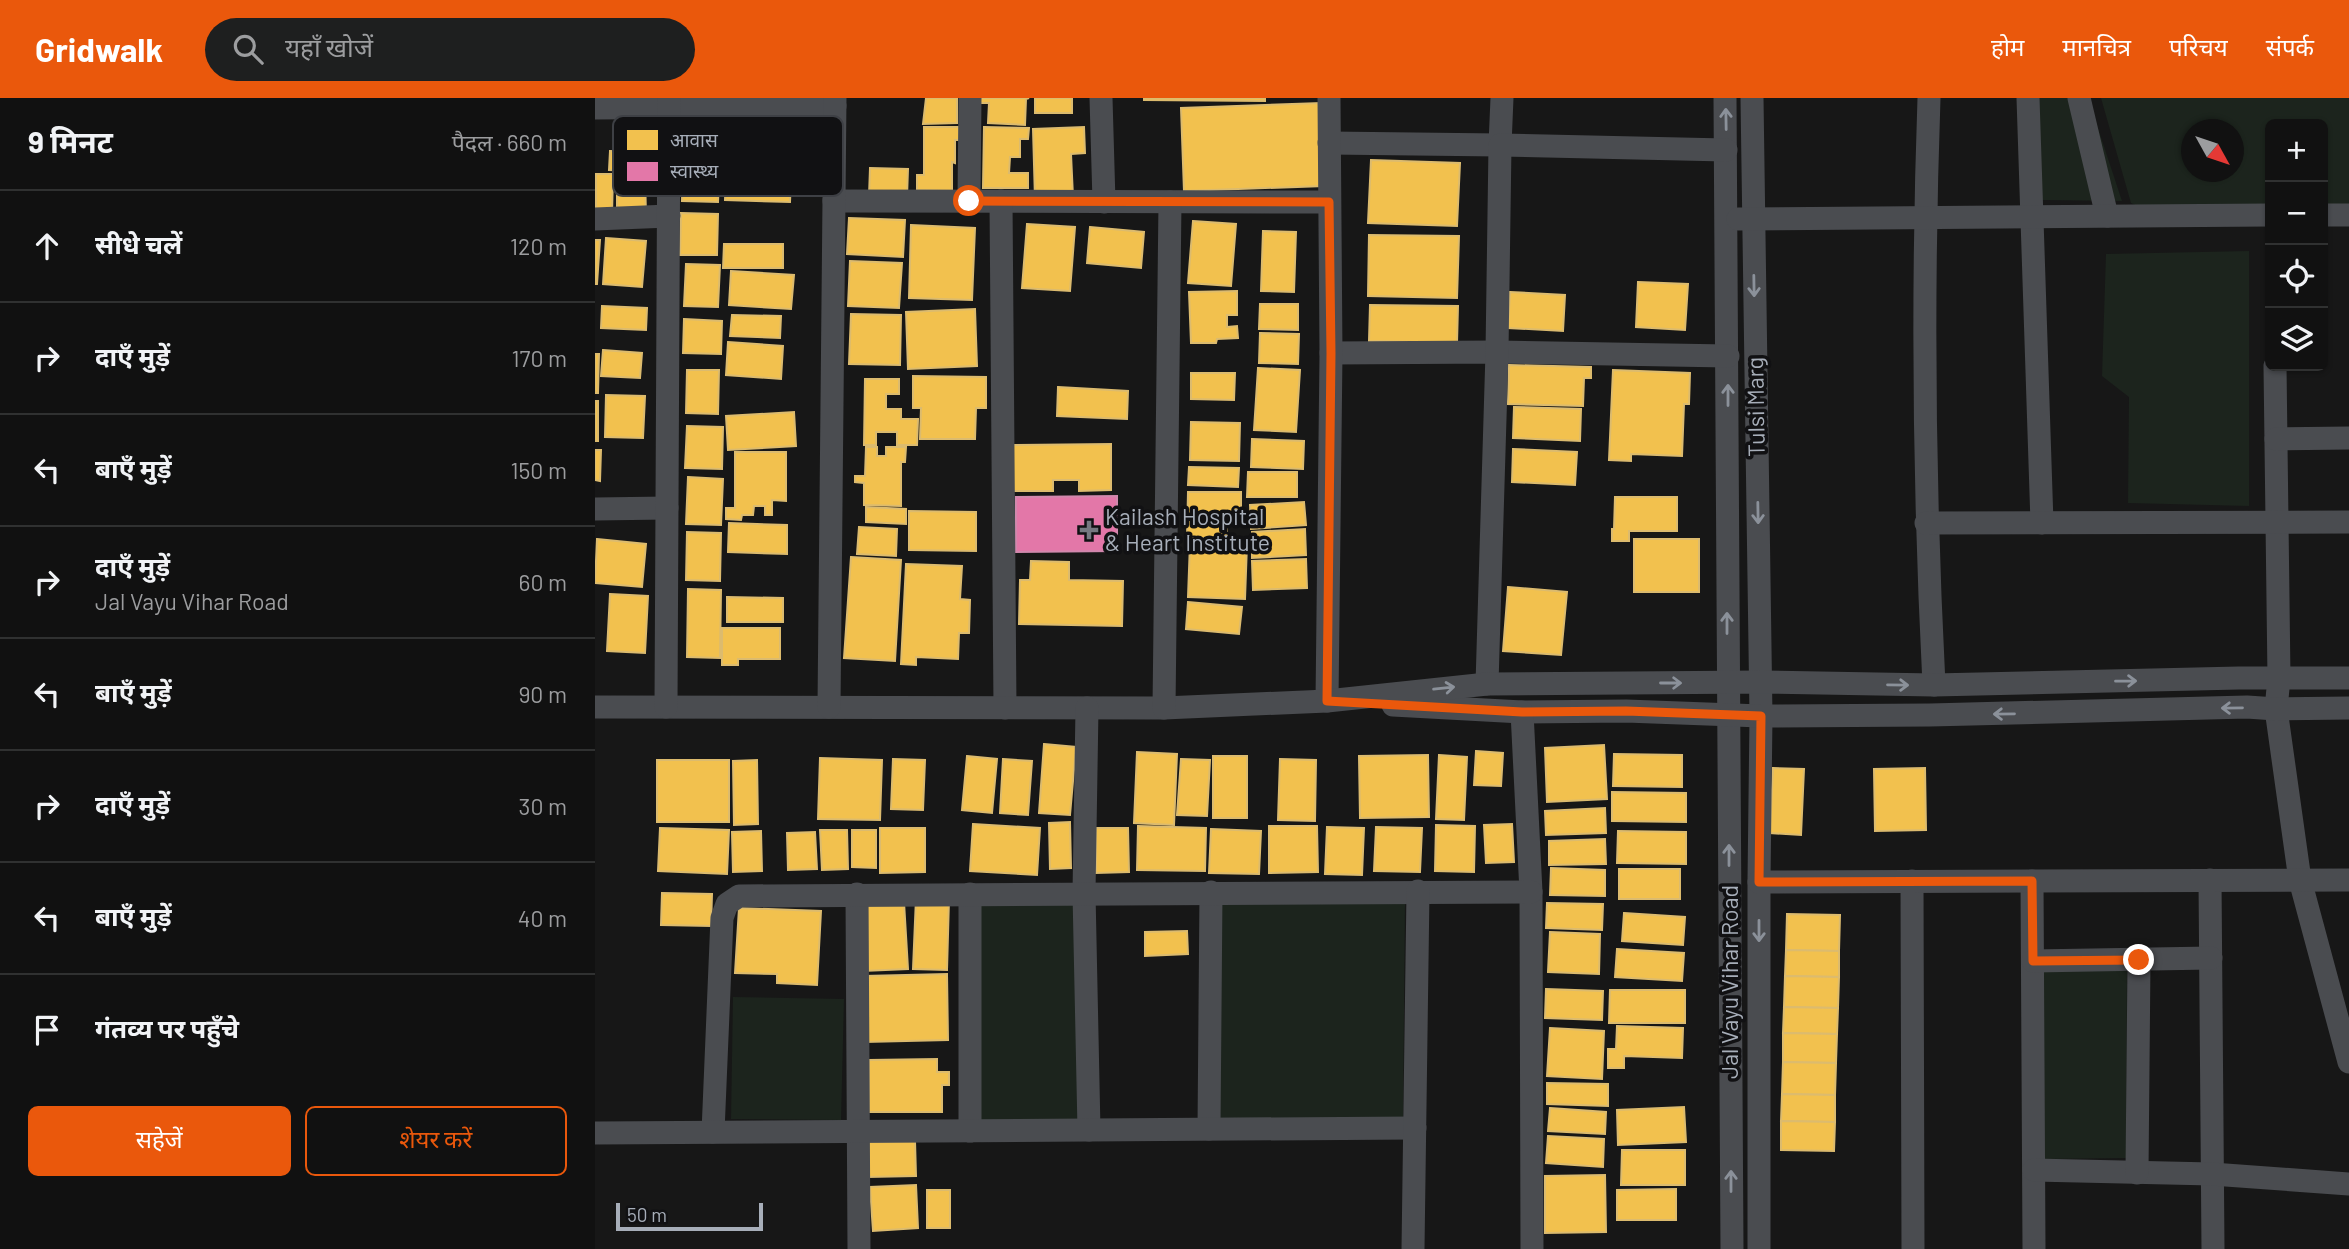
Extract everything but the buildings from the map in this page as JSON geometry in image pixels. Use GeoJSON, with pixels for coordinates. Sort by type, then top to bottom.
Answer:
{"type":"FeatureCollection","features":[{"type":"Feature","properties":{"kind":"street"},"geometry":{"type":"LineString","coordinates":[[969,201],[970,98]]}},
{"type":"Feature","properties":{"kind":"street"},"geometry":{"type":"LineString","coordinates":[[1101,98],[1104,202]]}},
{"type":"Feature","properties":{"kind":"street"},"geometry":{"type":"LineString","coordinates":[[1327,701],[1331,353],[1329,98]]}},
{"type":"Feature","properties":{"kind":"street"},"geometry":{"type":"LineString","coordinates":[[1487,684],[1502,98]]}},
{"type":"Feature","properties":{"kind":"street","name":"Tulsi Marg"},"geometry":{"type":"LineString","coordinates":[[1725,98],[1728,716]]}},
{"type":"Feature","properties":{"kind":"street","name":"Tulsi Marg"},"geometry":{"type":"LineString","coordinates":[[1752,98],[1761,716]]}},
{"type":"Feature","properties":{"kind":"street"},"geometry":{"type":"LineString","coordinates":[[1929,98],[1925,217],[1926,523],[1934,685]]}},
{"type":"Feature","properties":{"kind":"street"},"geometry":{"type":"LineString","coordinates":[[2028,98],[2042,523]]}},
{"type":"Feature","properties":{"kind":"street"},"geometry":{"type":"LineString","coordinates":[[2079,98],[2106,216]]}},
{"type":"Feature","properties":{"kind":"street"},"geometry":{"type":"LineString","coordinates":[[595,108],[669,102],[835,102]]}},
{"type":"Feature","properties":{"kind":"street"},"geometry":{"type":"LineString","coordinates":[[1329,143],[1726,150]]}},
{"type":"Feature","properties":{"kind":"street"},"geometry":{"type":"LineString","coordinates":[[666,707],[669,196]]}},
{"type":"Feature","properties":{"kind":"street"},"geometry":{"type":"LineString","coordinates":[[829,707],[834,196]]}},
{"type":"Feature","properties":{"kind":"street"},"geometry":{"type":"LineString","coordinates":[[834,201],[1329,202]]}},
{"type":"Feature","properties":{"kind":"street"},"geometry":{"type":"LineString","coordinates":[[1001,201],[1005,708]]}},
{"type":"Feature","properties":{"kind":"street"},"geometry":{"type":"LineString","coordinates":[[1164,708],[1170,202]]}},
{"type":"Feature","properties":{"kind":"street"},"geometry":{"type":"LineString","coordinates":[[1726,219],[2265,215]]}},
{"type":"Feature","properties":{"kind":"street"},"geometry":{"type":"LineString","coordinates":[[2328,215],[2349,215]]}},
{"type":"Feature","properties":{"kind":"street"},"geometry":{"type":"LineString","coordinates":[[595,219],[669,216]]}},
{"type":"Feature","properties":{"kind":"street"},"geometry":{"type":"LineString","coordinates":[[1331,353],[1497,352],[1728,356]]}},
{"type":"Feature","properties":{"kind":"street"},"geometry":{"type":"LineString","coordinates":[[2275,371],[2279,678],[2276,709],[2300,880],[2349,1062]]}},
{"type":"Feature","properties":{"kind":"street"},"geometry":{"type":"LineString","coordinates":[[2276,439],[2349,438]]}},
{"type":"Feature","properties":{"kind":"street"},"geometry":{"type":"LineString","coordinates":[[595,509],[667,508]]}},
{"type":"Feature","properties":{"kind":"street"},"geometry":{"type":"LineString","coordinates":[[1926,523],[2349,522]]}},
{"type":"Feature","properties":{"kind":"street"},"geometry":{"type":"LineString","coordinates":[[595,707],[1164,708],[1327,701],[1487,684],[1761,682],[1934,685],[2349,678]]}},
{"type":"Feature","properties":{"kind":"street"},"geometry":{"type":"LineString","coordinates":[[1626,711],[1628,683]]}},
{"type":"Feature","properties":{"kind":"street"},"geometry":{"type":"LineString","coordinates":[[1327,701],[1522,712],[1626,711],[1728,716],[1930,715],[2247,707],[2349,708]]}},
{"type":"Feature","properties":{"kind":"street"},"geometry":{"type":"LineString","coordinates":[[1087,708],[1084,893],[1089,1130]]}},
{"type":"Feature","properties":{"kind":"street"},"geometry":{"type":"LineString","coordinates":[[1522,712],[1531,892],[1532,1249]]}},
{"type":"Feature","properties":{"kind":"street","name":"Jal Vayu Vihar Road"},"geometry":{"type":"LineString","coordinates":[[1728,716],[1732,1249]]}},
{"type":"Feature","properties":{"kind":"street","name":"Jal Vayu Vihar Road"},"geometry":{"type":"LineString","coordinates":[[1759,1249],[1761,716]]}},
{"type":"Feature","properties":{"kind":"street"},"geometry":{"type":"LineString","coordinates":[[2210,880],[2213,1249]]}},
{"type":"Feature","properties":{"kind":"street"},"geometry":{"type":"LineString","coordinates":[[1759,882],[2349,880]]}},
{"type":"Feature","properties":{"kind":"street"},"geometry":{"type":"LineString","coordinates":[[1912,881],[1913,1249]]}},
{"type":"Feature","properties":{"kind":"street"},"geometry":{"type":"LineString","coordinates":[[2032,881],[2034,1249]]}},
{"type":"Feature","properties":{"kind":"street"},"geometry":{"type":"LineString","coordinates":[[1413,1249],[1418,891]]}},
{"type":"Feature","properties":{"kind":"street"},"geometry":{"type":"LineString","coordinates":[[1209,1129],[1211,892]]}},
{"type":"Feature","properties":{"kind":"street"},"geometry":{"type":"LineString","coordinates":[[713,1132],[722,918],[727,904],[739,895],[1531,892]]}},
{"type":"Feature","properties":{"kind":"street"},"geometry":{"type":"LineString","coordinates":[[857,894],[859,1249]]}},
{"type":"Feature","properties":{"kind":"street"},"geometry":{"type":"LineString","coordinates":[[970,1131],[971,894]]}},
{"type":"Feature","properties":{"kind":"street"},"geometry":{"type":"LineString","coordinates":[[2033,961],[2211,958]]}},
{"type":"Feature","properties":{"kind":"street"},"geometry":{"type":"LineString","coordinates":[[2137,1173],[2139,960]]}},
{"type":"Feature","properties":{"kind":"street"},"geometry":{"type":"LineString","coordinates":[[595,1133],[1415,1128]]}},
{"type":"Feature","properties":{"kind":"street"},"geometry":{"type":"LineString","coordinates":[[2034,1170],[2212,1174],[2349,1184]]}},
{"type":"Feature","properties":{"kind":"shaded area"},"geometry":{"type":"Polygon","coordinates":[[[2038,98],[2088,98],[2122,201],[2042,200],[2038,98]]]}},
{"type":"Feature","properties":{"kind":"shaded area"},"geometry":{"type":"Polygon","coordinates":[[[2101,98],[2349,98],[2349,214],[2328,214],[2328,119],[2265,119],[2265,214],[2155,214],[2131,203],[2101,98]]]}},
{"type":"Feature","properties":{"kind":"shaded area"},"geometry":{"type":"Polygon","coordinates":[[[2249,251],[2249,506],[2128,503],[2129,397],[2102,376],[2106,254],[2249,251]]]}},
{"type":"Feature","properties":{"kind":"shaded area"},"geometry":{"type":"Polygon","coordinates":[[[1077,902],[1078,1120],[980,1121],[979,903],[1077,902]]]}},
{"type":"Feature","properties":{"kind":"shaded area"},"geometry":{"type":"Polygon","coordinates":[[[1214,904],[1405,904],[1403,1120],[1213,1119],[1214,904]]]}},
{"type":"Feature","properties":{"kind":"shaded area"},"geometry":{"type":"Polygon","coordinates":[[[2044,971],[2127,971],[2126,1158],[2043,1159],[2044,971]]]}},
{"type":"Feature","properties":{"kind":"shaded area"},"geometry":{"type":"Polygon","coordinates":[[[733,997],[844,999],[841,1120],[731,1119],[733,997]]]}},
{"type":"Feature","properties":{"kind":"place","name":"Kailash Hospital & Heart Institute"},"geometry":{"type":"Point","coordinates":[1089,530]}},
{"type":"Feature","properties":{"kind":"route"},"geometry":{"type":"LineString","coordinates":[[969,201],[1329,202],[1331,353],[1327,701],[1522,712],[1626,711],[1761,716],[1759,882],[2032,881],[2033,961],[2139,960]]}}]}
